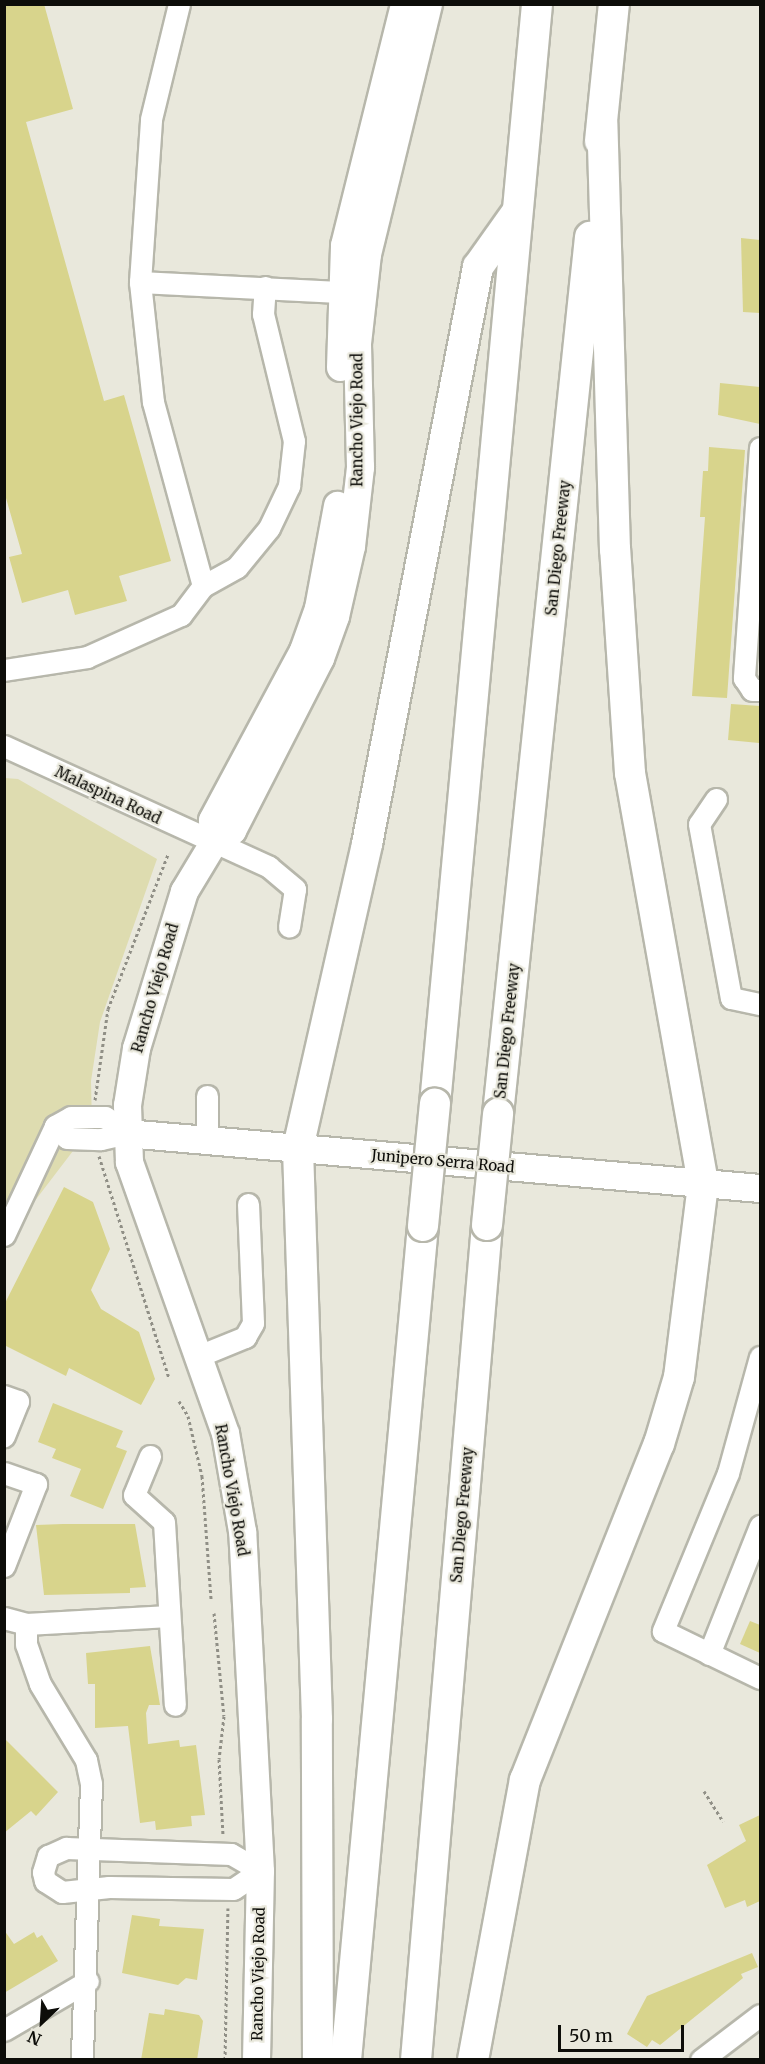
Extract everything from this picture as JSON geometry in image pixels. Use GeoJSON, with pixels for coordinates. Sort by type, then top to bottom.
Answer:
{"type":"FeatureCollection","features":[{"type":"Feature","properties":{"kind":"highway"},"geometry":{"type":"LineString","coordinates":[[346,2060],[537,4]]}},
{"type":"Feature","properties":{"kind":"highway","name":"San Diego Freeway"},"geometry":{"type":"LineString","coordinates":[[416,2060],[487,1225],[614,4]]}},
{"type":"Feature","properties":{"kind":"highway"},"geometry":{"type":"LineString","coordinates":[[473,2060],[525,1780],[659,1444],[679,1377],[703,1183],[630,773],[615,550],[602,123]]}},
{"type":"Feature","properties":{"kind":"highway"},"geometry":{"type":"LineString","coordinates":[[318,2060],[317,1719],[298,1148],[367,844],[478,267],[517,212]]}},
{"type":"Feature","properties":{"kind":"main road","name":"Rancho Viejo Road"},"geometry":{"type":"LineString","coordinates":[[256,2060],[260,1870],[242,1531],[225,1432],[201,1355],[138,1188],[126,1133],[136,1048],[184,891],[213,843],[212,820],[303,650],[321,596],[342,458],[351,292],[353,197],[404,4]]}},
{"type":"Feature","properties":{"kind":"main road","name":"Rancho Viejo Road"},"geometry":{"type":"LineString","coordinates":[[351,292],[376,206],[428,4]]}},
{"type":"Feature","properties":{"kind":"main road","name":"Junipero Serra Road"},"geometry":{"type":"LineString","coordinates":[[126,1133],[760,1188]]}},
{"type":"Feature","properties":{"kind":"street"},"geometry":{"type":"LineString","coordinates":[[179,4],[151,119],[140,282],[153,402],[203,586]]}},
{"type":"Feature","properties":{"kind":"street"},"geometry":{"type":"LineString","coordinates":[[140,282],[351,292]]}},
{"type":"Feature","properties":{"kind":"street"},"geometry":{"type":"LineString","coordinates":[[4,670],[87,657],[181,615],[203,586],[237,567],[269,528],[289,486],[294,441],[263,315],[265,287]]}},
{"type":"Feature","properties":{"kind":"street"},"geometry":{"type":"LineString","coordinates":[[760,448],[744,678],[752,690],[760,690]]}},
{"type":"Feature","properties":{"kind":"street","name":"Malaspina Road"},"geometry":{"type":"LineString","coordinates":[[4,746],[269,867],[295,889],[289,927]]}},
{"type":"Feature","properties":{"kind":"street"},"geometry":{"type":"LineString","coordinates":[[716,799],[699,824],[731,998],[760,1004]]}},
{"type":"Feature","properties":{"kind":"street"},"geometry":{"type":"LineString","coordinates":[[207,1096],[207,1140]]}},
{"type":"Feature","properties":{"kind":"street"},"geometry":{"type":"LineString","coordinates":[[4,1235],[55,1126],[67,1138],[101,1140],[126,1133]]}},
{"type":"Feature","properties":{"kind":"street"},"geometry":{"type":"LineString","coordinates":[[201,1355],[244,1337],[253,1323],[248,1204]]}},
{"type":"Feature","properties":{"kind":"street"},"geometry":{"type":"LineString","coordinates":[[760,1357],[728,1473],[663,1631],[760,1678]]}},
{"type":"Feature","properties":{"kind":"street"},"geometry":{"type":"LineString","coordinates":[[4,1396],[18,1401],[4,1436]]}},
{"type":"Feature","properties":{"kind":"street"},"geometry":{"type":"LineString","coordinates":[[150,1456],[134,1495],[164,1522],[175,1705]]}},
{"type":"Feature","properties":{"kind":"street"},"geometry":{"type":"LineString","coordinates":[[4,1473],[36,1484],[4,1566]]}},
{"type":"Feature","properties":{"kind":"street"},"geometry":{"type":"LineString","coordinates":[[709,1654],[760,1526]]}},
{"type":"Feature","properties":{"kind":"street"},"geometry":{"type":"LineString","coordinates":[[4,1618],[27,1624],[169,1616]]}},
{"type":"Feature","properties":{"kind":"street"},"geometry":{"type":"LineString","coordinates":[[27,1624],[26,1644],[40,1684],[86,1760],[90,1849],[88,1981],[82,2060]]}},
{"type":"Feature","properties":{"kind":"street"},"geometry":{"type":"LineString","coordinates":[[90,1849],[231,1854],[260,1870],[233,1889],[89,1892],[53,1889],[43,1872],[55,1851],[90,1849]]}},
{"type":"Feature","properties":{"kind":"street"},"geometry":{"type":"LineString","coordinates":[[4,2030],[88,1981]]}},
{"type":"Feature","properties":{"kind":"street"},"geometry":{"type":"LineString","coordinates":[[701,2060],[760,2015]]}},
{"type":"Feature","properties":{"kind":"path"},"geometry":{"type":"LineString","coordinates":[[95,1100],[108,1009],[168,854]]}},
{"type":"Feature","properties":{"kind":"path"},"geometry":{"type":"LineString","coordinates":[[98,1152],[169,1378]]}},
{"type":"Feature","properties":{"kind":"path"},"geometry":{"type":"LineString","coordinates":[[179,1401],[202,1476],[211,1599]]}},
{"type":"Feature","properties":{"kind":"path"},"geometry":{"type":"LineString","coordinates":[[704,1791],[723,1822]]}},
{"type":"Feature","properties":{"kind":"shaded area"},"geometry":{"type":"Polygon","coordinates":[[[5,778],[18,779],[157,859],[100,1022],[91,1081],[92,1126],[5,1240],[5,778]]]}},
{"type":"Feature","properties":{"kind":"building"},"geometry":{"type":"Polygon","coordinates":[[[4,4],[44,4],[73,109],[26,122],[104,401],[124,395],[171,561],[119,576],[127,601],[75,615],[68,590],[22,603],[9,557],[22,554],[4,491],[4,4]]]}},
{"type":"Feature","properties":{"kind":"building"},"geometry":{"type":"Polygon","coordinates":[[[741,238],[760,240],[760,313],[743,312],[741,238]]]}},
{"type":"Feature","properties":{"kind":"building"},"geometry":{"type":"Polygon","coordinates":[[[720,383],[760,387],[760,424],[718,415],[720,383]]]}},
{"type":"Feature","properties":{"kind":"building"},"geometry":{"type":"Polygon","coordinates":[[[709,447],[745,450],[727,698],[692,696],[705,517],[700,517],[703,471],[708,471],[709,447]]]}},
{"type":"Feature","properties":{"kind":"building"},"geometry":{"type":"Polygon","coordinates":[[[731,704],[760,706],[759,743],[728,740],[731,704]]]}},
{"type":"Feature","properties":{"kind":"building"},"geometry":{"type":"Polygon","coordinates":[[[64,1187],[93,1202],[110,1249],[91,1290],[101,1309],[139,1332],[155,1379],[141,1405],[69,1368],[66,1376],[4,1345],[4,1305],[64,1187]]]}},
{"type":"Feature","properties":{"kind":"building"},"geometry":{"type":"Polygon","coordinates":[[[53,1403],[123,1431],[116,1447],[127,1451],[103,1509],[70,1496],[81,1469],[52,1458],[56,1449],[38,1442],[53,1403]]]}},
{"type":"Feature","properties":{"kind":"building"},"geometry":{"type":"Polygon","coordinates":[[[135,1524],[146,1587],[130,1588],[130,1593],[44,1595],[36,1525],[135,1524]]]}},
{"type":"Feature","properties":{"kind":"building"},"geometry":{"type":"Polygon","coordinates":[[[750,1621],[760,1625],[760,1653],[740,1644],[750,1621]]]}},
{"type":"Feature","properties":{"kind":"building"},"geometry":{"type":"Polygon","coordinates":[[[150,1646],[160,1705],[149,1705],[146,1713],[148,1744],[179,1740],[180,1747],[196,1745],[205,1815],[191,1816],[192,1826],[156,1830],[155,1821],[140,1823],[128,1726],[95,1728],[95,1684],[88,1684],[86,1653],[150,1646]]]}},
{"type":"Feature","properties":{"kind":"building"},"geometry":{"type":"Polygon","coordinates":[[[4,1738],[58,1792],[36,1816],[31,1811],[4,1833],[4,1738]]]}},
{"type":"Feature","properties":{"kind":"building"},"geometry":{"type":"Polygon","coordinates":[[[760,1815],[760,1901],[747,1907],[745,1900],[725,1908],[707,1865],[746,1841],[739,1825],[760,1815]]]}},
{"type":"Feature","properties":{"kind":"building"},"geometry":{"type":"Polygon","coordinates":[[[132,1915],[160,1919],[159,1926],[204,1929],[197,1980],[186,1978],[178,1985],[122,1973],[132,1915]]]}},
{"type":"Feature","properties":{"kind":"building"},"geometry":{"type":"Polygon","coordinates":[[[4,1930],[14,1944],[34,1932],[37,1938],[42,1935],[58,1961],[4,1993],[4,1930]]]}},
{"type":"Feature","properties":{"kind":"building"},"geometry":{"type":"Polygon","coordinates":[[[752,1953],[758,1967],[741,1974],[743,1978],[660,2045],[652,2040],[647,2047],[627,2034],[647,1996],[752,1953]]]}},
{"type":"Feature","properties":{"kind":"building"},"geometry":{"type":"Polygon","coordinates":[[[165,2009],[199,2015],[203,2021],[197,2060],[141,2060],[149,2013],[164,2015],[165,2009]]]}}]}
